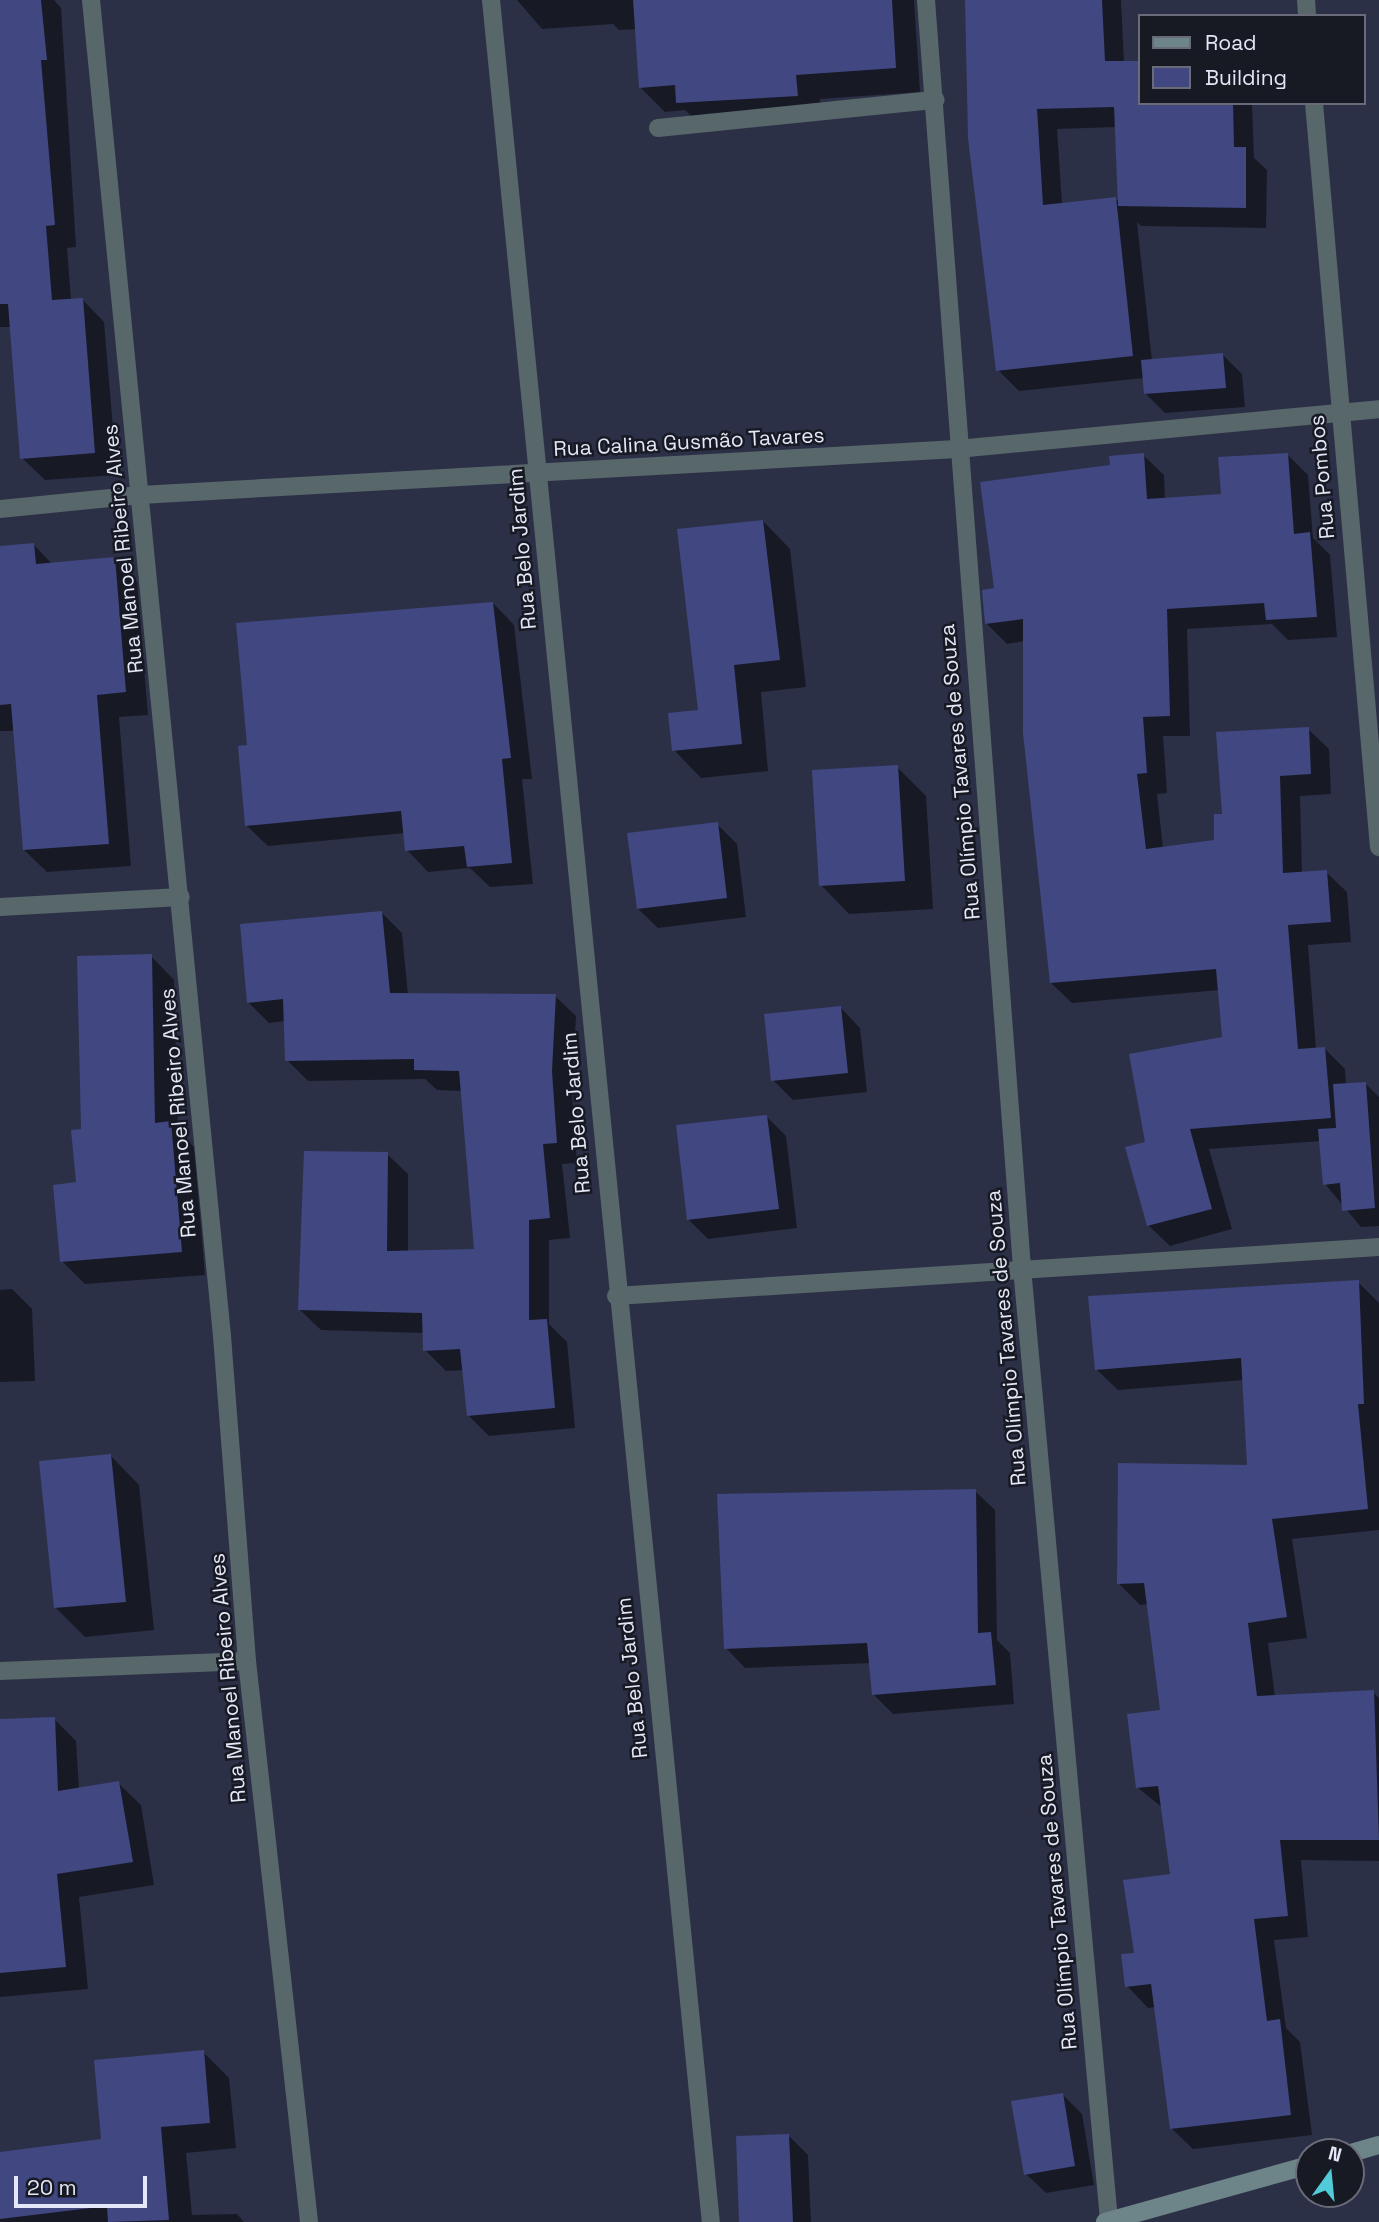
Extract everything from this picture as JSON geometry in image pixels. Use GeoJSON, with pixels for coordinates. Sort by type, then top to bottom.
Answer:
{"type":"FeatureCollection","features":[{"type":"Feature","properties":{"kind":"main road"},"geometry":{"type":"LineString","coordinates":[[1107,2221],[1295,2169]]}},
{"type":"Feature","properties":{"kind":"street","name":"Rua Manoel Ribeiro Alves"},"geometry":{"type":"LineString","coordinates":[[91,0],[181,897],[247,1661],[309,2222]]}},
{"type":"Feature","properties":{"kind":"street","name":"Rua Belo Jardim"},"geometry":{"type":"LineString","coordinates":[[491,0],[616,1296],[711,2222]]}},
{"type":"Feature","properties":{"kind":"street","name":"Rua Olímpio Tavares de Souza"},"geometry":{"type":"LineString","coordinates":[[926,0],[936,100],[957,449],[1021,1268],[1107,2221]]}},
{"type":"Feature","properties":{"kind":"street"},"geometry":{"type":"LineString","coordinates":[[658,128],[936,100]]}},
{"type":"Feature","properties":{"kind":"street","name":"Rua Pombos"},"geometry":{"type":"LineString","coordinates":[[1314,105],[1379,847]]}},
{"type":"Feature","properties":{"kind":"street","name":"Rua Calina Gusmão Tavares"},"geometry":{"type":"LineString","coordinates":[[0,509],[140,495],[957,449],[1379,409]]}},
{"type":"Feature","properties":{"kind":"street"},"geometry":{"type":"LineString","coordinates":[[0,908],[181,897]]}},
{"type":"Feature","properties":{"kind":"street"},"geometry":{"type":"LineString","coordinates":[[616,1296],[1379,1247]]}},
{"type":"Feature","properties":{"kind":"street"},"geometry":{"type":"LineString","coordinates":[[0,1671],[247,1661]]}},
{"type":"Feature","properties":{"kind":"building"},"geometry":{"type":"Polygon","coordinates":[[[0,0],[41,0],[47,60],[41,60],[55,225],[46,226],[52,300],[83,298],[95,453],[20,459],[8,304],[0,304],[0,0]]]}},
{"type":"Feature","properties":{"kind":"building"},"geometry":{"type":"Polygon","coordinates":[[[633,0],[892,0],[896,68],[796,75],[798,96],[676,103],[675,85],[639,88],[633,0]]]}},
{"type":"Feature","properties":{"kind":"building"},"geometry":{"type":"Polygon","coordinates":[[[965,0],[1102,0],[1105,61],[1138,61],[1138,105],[1233,105],[1234,147],[1246,147],[1246,208],[1118,206],[1114,107],[1037,109],[1043,205],[1116,197],[1133,356],[996,371],[968,138],[965,0]]]}},
{"type":"Feature","properties":{"kind":"building"},"geometry":{"type":"Polygon","coordinates":[[[1223,353],[1226,388],[1144,394],[1141,360],[1223,353]]]}},
{"type":"Feature","properties":{"kind":"building"},"geometry":{"type":"Polygon","coordinates":[[[1144,453],[1147,499],[1221,494],[1218,457],[1288,453],[1294,534],[1310,532],[1317,617],[1266,620],[1264,603],[1167,609],[1170,716],[1143,717],[1147,773],[1137,774],[1146,849],[1214,840],[1214,814],[1222,814],[1216,732],[1309,727],[1311,774],[1280,776],[1283,873],[1327,870],[1331,922],[1288,925],[1298,1049],[1325,1047],[1331,1118],[1190,1129],[1212,1209],[1147,1226],[1125,1147],[1145,1142],[1129,1054],[1222,1037],[1216,969],[1050,983],[1023,733],[1023,619],[985,624],[982,590],[994,588],[980,482],[1110,465],[1109,456],[1144,453]]]}},
{"type":"Feature","properties":{"kind":"building"},"geometry":{"type":"Polygon","coordinates":[[[763,520],[780,660],[734,665],[742,744],[672,751],[668,713],[698,710],[677,529],[763,520]]]}},
{"type":"Feature","properties":{"kind":"building"},"geometry":{"type":"Polygon","coordinates":[[[34,543],[36,564],[115,557],[126,692],[97,695],[109,844],[23,850],[11,704],[0,705],[0,546],[34,543]]]}},
{"type":"Feature","properties":{"kind":"building"},"geometry":{"type":"Polygon","coordinates":[[[493,602],[511,758],[502,759],[512,863],[467,867],[464,846],[405,851],[401,811],[245,826],[238,746],[247,745],[236,623],[493,602]]]}},
{"type":"Feature","properties":{"kind":"building"},"geometry":{"type":"Polygon","coordinates":[[[898,765],[905,881],[819,886],[812,770],[898,765]]]}},
{"type":"Feature","properties":{"kind":"building"},"geometry":{"type":"Polygon","coordinates":[[[718,822],[727,898],[637,909],[627,833],[718,822]]]}},
{"type":"Feature","properties":{"kind":"building"},"geometry":{"type":"Polygon","coordinates":[[[382,911],[390,993],[556,994],[552,1071],[557,1143],[543,1144],[550,1218],[529,1220],[529,1320],[547,1319],[555,1408],[467,1416],[460,1349],[423,1351],[422,1313],[298,1310],[304,1151],[388,1152],[387,1251],[474,1249],[459,1071],[414,1070],[414,1059],[285,1061],[283,999],[247,1003],[240,924],[382,911]]]}},
{"type":"Feature","properties":{"kind":"building"},"geometry":{"type":"Polygon","coordinates":[[[152,954],[155,1123],[171,1121],[182,1252],[60,1262],[53,1185],[76,1182],[71,1130],[81,1129],[77,956],[152,954]]]}},
{"type":"Feature","properties":{"kind":"building"},"geometry":{"type":"Polygon","coordinates":[[[841,1006],[848,1073],[771,1081],[764,1014],[841,1006]]]}},
{"type":"Feature","properties":{"kind":"building"},"geometry":{"type":"Polygon","coordinates":[[[1366,1082],[1375,1208],[1342,1211],[1340,1183],[1323,1185],[1318,1129],[1336,1128],[1333,1084],[1366,1082]]]}},
{"type":"Feature","properties":{"kind":"building"},"geometry":{"type":"Polygon","coordinates":[[[767,1115],[779,1209],[687,1220],[676,1125],[767,1115]]]}},
{"type":"Feature","properties":{"kind":"building"},"geometry":{"type":"Polygon","coordinates":[[[1359,1280],[1364,1404],[1358,1404],[1368,1509],[1272,1519],[1287,1617],[1248,1623],[1257,1696],[1374,1690],[1379,1840],[1280,1840],[1288,1916],[1254,1919],[1267,2021],[1280,2019],[1291,2115],[1170,2129],[1151,1984],[1125,1987],[1121,1954],[1134,1953],[1123,1880],[1170,1874],[1158,1786],[1136,1788],[1127,1714],[1160,1710],[1144,1583],[1117,1584],[1118,1463],[1247,1465],[1241,1358],[1095,1370],[1088,1296],[1359,1280]]]}},
{"type":"Feature","properties":{"kind":"building"},"geometry":{"type":"Polygon","coordinates":[[[111,1454],[126,1602],[54,1608],[39,1461],[111,1454]]]}},
{"type":"Feature","properties":{"kind":"building"},"geometry":{"type":"Polygon","coordinates":[[[976,1489],[978,1633],[991,1632],[996,1685],[872,1695],[867,1643],[724,1649],[717,1494],[976,1489]]]}},
{"type":"Feature","properties":{"kind":"building"},"geometry":{"type":"Polygon","coordinates":[[[55,1717],[58,1791],[119,1781],[133,1862],[57,1874],[66,1967],[0,1973],[0,1719],[55,1717]]]}},
{"type":"Feature","properties":{"kind":"building"},"geometry":{"type":"Polygon","coordinates":[[[204,2050],[210,2123],[161,2127],[169,2220],[108,2222],[107,2206],[0,2219],[0,2152],[101,2139],[94,2060],[204,2050]]]}},
{"type":"Feature","properties":{"kind":"building"},"geometry":{"type":"Polygon","coordinates":[[[1063,2093],[1075,2166],[1024,2175],[1011,2101],[1063,2093]]]}},
{"type":"Feature","properties":{"kind":"building"},"geometry":{"type":"Polygon","coordinates":[[[789,2134],[793,2222],[739,2222],[736,2136],[789,2134]]]}}]}
